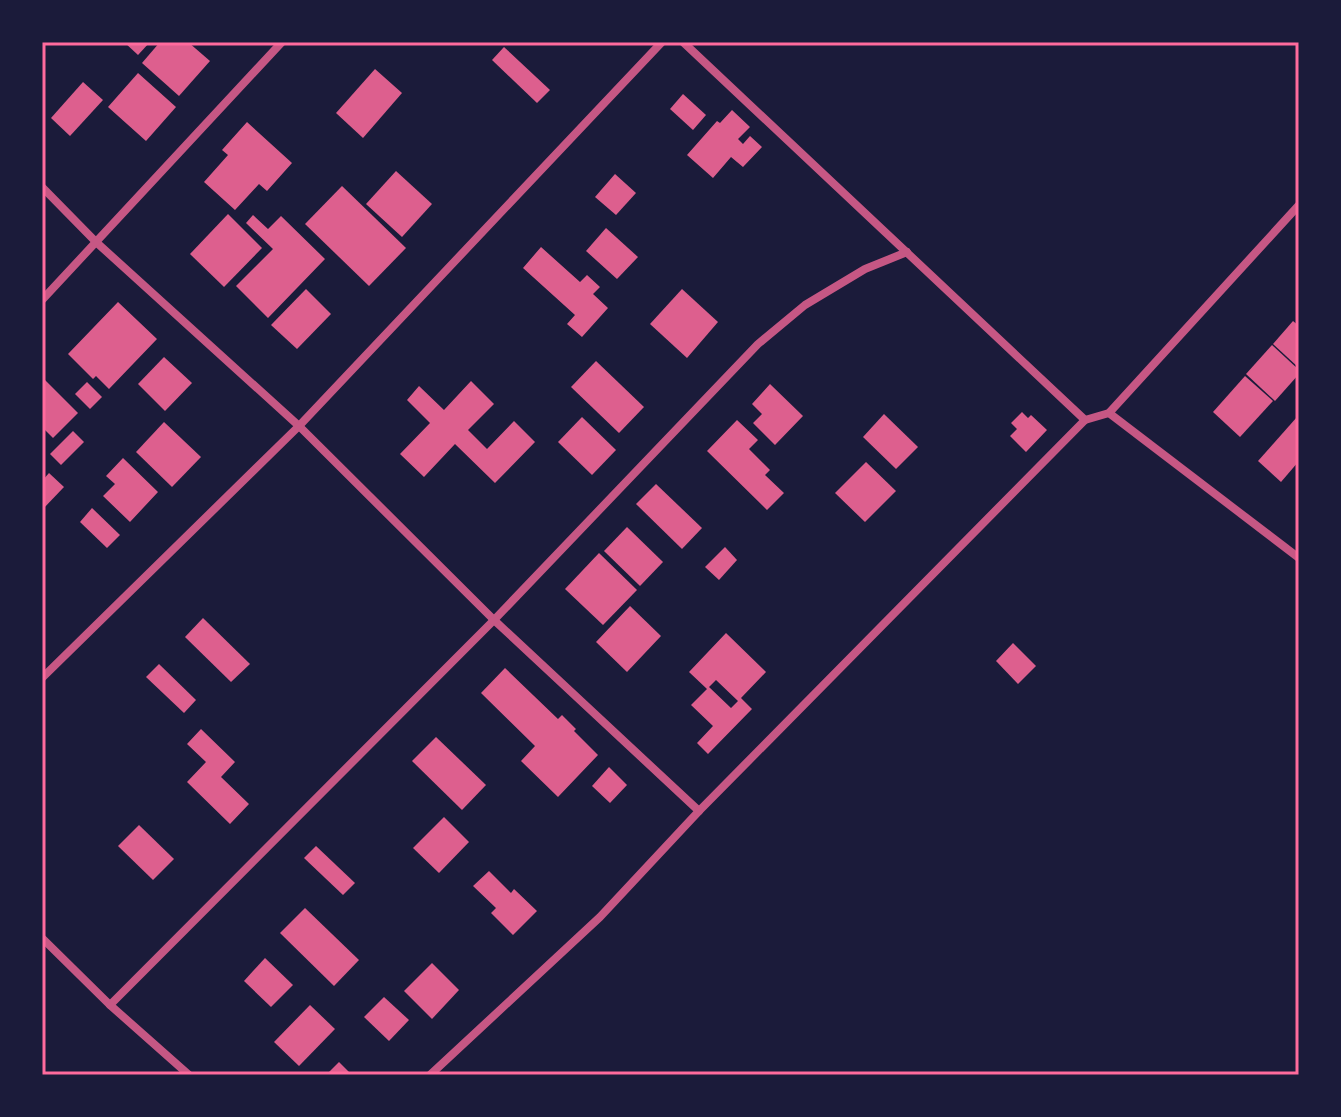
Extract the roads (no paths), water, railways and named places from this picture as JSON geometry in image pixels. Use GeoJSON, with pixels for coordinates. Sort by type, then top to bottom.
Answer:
{"type":"FeatureCollection","features":[{"type":"Feature","properties":{"kind":"street"},"geometry":{"type":"LineString","coordinates":[[42,300],[282,42]]}},
{"type":"Feature","properties":{"kind":"street"},"geometry":{"type":"LineString","coordinates":[[42,678],[299,426],[662,42]]}},
{"type":"Feature","properties":{"kind":"street"},"geometry":{"type":"LineString","coordinates":[[683,42],[1085,420]]}},
{"type":"Feature","properties":{"kind":"street"},"geometry":{"type":"LineString","coordinates":[[42,187],[96,242],[299,426],[494,620],[699,811]]}},
{"type":"Feature","properties":{"kind":"street"},"geometry":{"type":"LineString","coordinates":[[430,1075],[600,917],[699,811],[1085,420],[1109,413],[1299,205]]}},
{"type":"Feature","properties":{"kind":"street"},"geometry":{"type":"LineString","coordinates":[[110,1005],[494,620],[758,344],[805,305],[865,269],[907,252]]}},
{"type":"Feature","properties":{"kind":"street"},"geometry":{"type":"LineString","coordinates":[[1109,413],[1299,558]]}},
{"type":"Feature","properties":{"kind":"street"},"geometry":{"type":"LineString","coordinates":[[42,938],[110,1005],[189,1075]]}}]}
